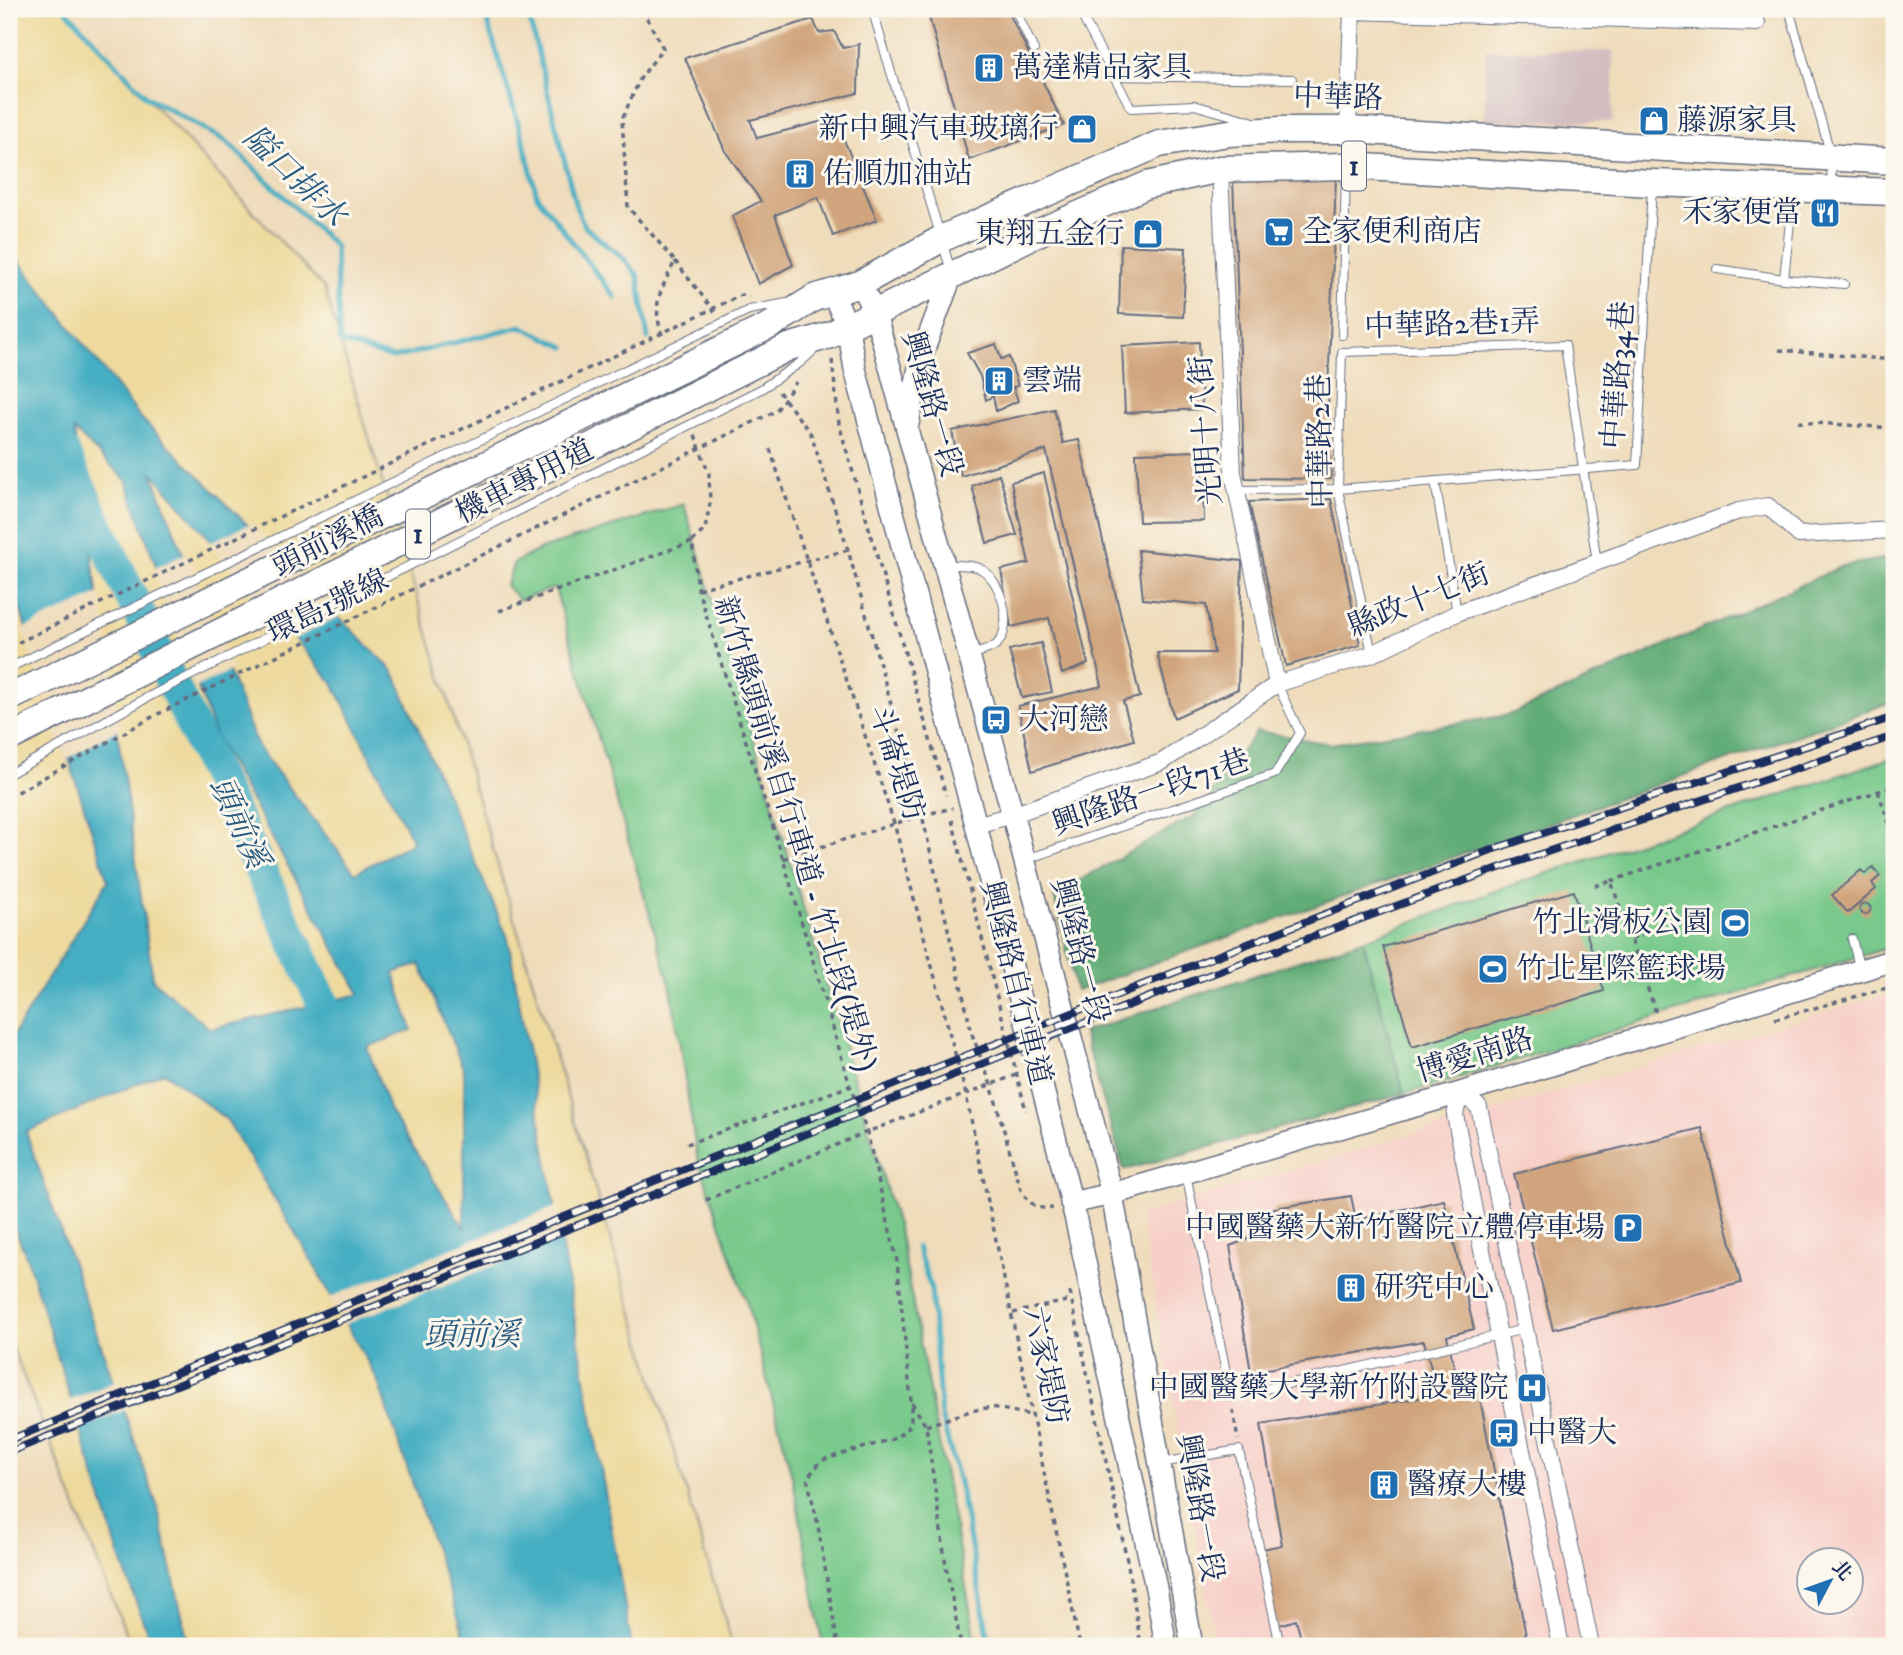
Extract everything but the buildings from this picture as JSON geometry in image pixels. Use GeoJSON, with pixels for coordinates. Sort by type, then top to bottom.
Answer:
{"type":"FeatureCollection","features":[{"type":"Feature","properties":{"kind":"main road","name":"中華路"},"geometry":{"type":"LineString","coordinates":[[823,296],[860,284],[943,238],[1159,144],[1229,133],[1348,130],[1894,161]]}},
{"type":"Feature","properties":{"kind":"main road","name":"1"},"geometry":{"type":"LineString","coordinates":[[839,332],[952,274],[1146,185],[1220,169],[1346,166],[1653,183],[1894,192]]}},
{"type":"Feature","properties":{"kind":"main road","name":"頭前溪橋"},"geometry":{"type":"LineString","coordinates":[[9,698],[771,325],[823,296]]}},
{"type":"Feature","properties":{"kind":"main road","name":"頭前溪橋"},"geometry":{"type":"LineString","coordinates":[[9,738],[789,347],[839,332]]}},
{"type":"Feature","properties":{"kind":"street"},"geometry":{"type":"LineString","coordinates":[[1348,130],[1352,10],[1757,23]]}},
{"type":"Feature","properties":{"kind":"street","name":"光明十八街"},"geometry":{"type":"LineString","coordinates":[[1220,169],[1233,473],[1277,684]]}},
{"type":"Feature","properties":{"kind":"street"},"geometry":{"type":"LineString","coordinates":[[908,429],[921,357],[952,274]]}},
{"type":"Feature","properties":{"kind":"street","name":"興隆路一段"},"geometry":{"type":"LineString","coordinates":[[860,284],[875,313],[908,429],[1112,1194],[1192,1646]]}},
{"type":"Feature","properties":{"kind":"street","name":"興隆路一段"},"geometry":{"type":"LineString","coordinates":[[823,296],[855,369],[1038,1066],[1058,1204],[1153,1574],[1166,1646]]}},
{"type":"Feature","properties":{"kind":"street","name":"縣政十七街"},"geometry":{"type":"LineString","coordinates":[[976,825],[1162,762],[1277,684],[1372,654],[1457,613],[1739,511],[1768,506],[1799,535],[1894,530]]}},
{"type":"Feature","properties":{"kind":"street","name":"博愛南路"},"geometry":{"type":"LineString","coordinates":[[1058,1204],[1112,1194],[1460,1093],[1894,960]]}},
{"type":"Feature","properties":{"kind":"street"},"geometry":{"type":"LineString","coordinates":[[1561,1646],[1455,1115],[1460,1093],[1479,1108],[1591,1646]]}},
{"type":"Feature","properties":{"kind":"lane"},"geometry":{"type":"LineString","coordinates":[[872,9],[952,274]]}},
{"type":"Feature","properties":{"kind":"lane"},"geometry":{"type":"LineString","coordinates":[[1015,9],[1034,50]]}},
{"type":"Feature","properties":{"kind":"lane"},"geometry":{"type":"LineString","coordinates":[[1078,9],[1131,108],[1194,105],[1281,130]]}},
{"type":"Feature","properties":{"kind":"lane"},"geometry":{"type":"LineString","coordinates":[[1789,9],[1832,159],[1831,188]]}},
{"type":"Feature","properties":{"kind":"lane"},"geometry":{"type":"LineString","coordinates":[[1114,76],[1293,79]]}},
{"type":"Feature","properties":{"kind":"lane"},"geometry":{"type":"LineString","coordinates":[[1342,335],[1346,166]]}},
{"type":"Feature","properties":{"kind":"lane","name":"中華路34巷"},"geometry":{"type":"LineString","coordinates":[[1597,562],[1583,469],[1637,465],[1653,183]]}},
{"type":"Feature","properties":{"kind":"lane"},"geometry":{"type":"LineString","coordinates":[[1784,279],[1793,187]]}},
{"type":"Feature","properties":{"kind":"lane"},"geometry":{"type":"LineString","coordinates":[[1717,269],[1844,284]]}},
{"type":"Feature","properties":{"kind":"lane","name":"機車專用道"},"geometry":{"type":"LineString","coordinates":[[9,668],[749,310],[823,296]]}},
{"type":"Feature","properties":{"kind":"lane","name":"機車專用道"},"geometry":{"type":"LineString","coordinates":[[9,774],[152,695],[761,389],[839,332]]}},
{"type":"Feature","properties":{"kind":"lane","name":"中華路2巷1弄"},"geometry":{"type":"LineString","coordinates":[[1342,352],[1565,345],[1583,469]]}},
{"type":"Feature","properties":{"kind":"lane","name":"中華路2巷"},"geometry":{"type":"LineString","coordinates":[[1342,352],[1338,489],[1372,654]]}},
{"type":"Feature","properties":{"kind":"lane"},"geometry":{"type":"LineString","coordinates":[[1236,490],[1338,489],[1583,469]]}},
{"type":"Feature","properties":{"kind":"lane"},"geometry":{"type":"LineString","coordinates":[[1434,481],[1457,613]]}},
{"type":"Feature","properties":{"kind":"lane"},"geometry":{"type":"LineString","coordinates":[[944,565],[979,568],[994,579],[1001,597],[1006,623],[998,643],[985,651],[969,655]]}},
{"type":"Feature","properties":{"kind":"lane","name":"興隆路一段71巷"},"geometry":{"type":"LineString","coordinates":[[1024,860],[1275,774],[1300,733],[1277,684]]}},
{"type":"Feature","properties":{"kind":"lane"},"geometry":{"type":"LineString","coordinates":[[1852,939],[1860,970]]}},
{"type":"Feature","properties":{"kind":"lane"},"geometry":{"type":"LineString","coordinates":[[1185,1171],[1231,1397],[1525,1329]]}},
{"type":"Feature","properties":{"kind":"lane"},"geometry":{"type":"LineString","coordinates":[[1160,1462],[1240,1450],[1280,1646]]}},
{"type":"Feature","properties":{"kind":"path"},"geometry":{"type":"LineString","coordinates":[[642,9],[663,48],[639,79],[622,119],[628,206],[718,315]]}},
{"type":"Feature","properties":{"kind":"path"},"geometry":{"type":"LineString","coordinates":[[665,345],[657,320],[657,300],[675,261]]}},
{"type":"Feature","properties":{"kind":"path"},"geometry":{"type":"LineString","coordinates":[[9,647],[741,295],[754,296]]}},
{"type":"Feature","properties":{"kind":"path"},"geometry":{"type":"LineString","coordinates":[[839,332],[839,424],[946,796]]}},
{"type":"Feature","properties":{"kind":"path"},"geometry":{"type":"LineString","coordinates":[[1779,350],[1894,360]]}},
{"type":"Feature","properties":{"kind":"path","name":"環島1號線"},"geometry":{"type":"LineString","coordinates":[[9,797],[156,715],[776,411],[799,379]]}},
{"type":"Feature","properties":{"kind":"path"},"geometry":{"type":"LineString","coordinates":[[777,390],[811,433],[848,550],[922,815],[972,1034],[991,1085],[1021,1190],[1028,1201],[1040,1209],[1058,1204],[1055,1219]]}},
{"type":"Feature","properties":{"kind":"path"},"geometry":{"type":"LineString","coordinates":[[1798,422],[1894,428]]}},
{"type":"Feature","properties":{"kind":"path"},"geometry":{"type":"LineString","coordinates":[[499,611],[692,542],[705,529],[710,504],[709,474],[694,432]]}},
{"type":"Feature","properties":{"kind":"path","name":"斗崙堤防"},"geometry":{"type":"LineString","coordinates":[[770,449],[894,823],[967,1095]]}},
{"type":"Feature","properties":{"kind":"path","name":"新竹縣頭前溪自行車道 - 竹北段(堤外)"},"geometry":{"type":"LineString","coordinates":[[692,542],[698,589],[866,1132],[897,1261],[911,1425],[897,1438],[822,1460],[807,1478],[817,1520],[838,1646]]}},
{"type":"Feature","properties":{"kind":"path"},"geometry":{"type":"LineString","coordinates":[[698,589],[848,550]]}},
{"type":"Feature","properties":{"kind":"path"},"geometry":{"type":"LineString","coordinates":[[1595,886],[1894,786]]}},
{"type":"Feature","properties":{"kind":"path"},"geometry":{"type":"LineString","coordinates":[[1878,791],[1894,838]]}},
{"type":"Feature","properties":{"kind":"path"},"geometry":{"type":"LineString","coordinates":[[782,859],[894,823],[971,803]]}},
{"type":"Feature","properties":{"kind":"path","name":"興隆路自行車道"},"geometry":{"type":"LineString","coordinates":[[950,809],[1027,1112]]}},
{"type":"Feature","properties":{"kind":"path"},"geometry":{"type":"LineString","coordinates":[[1611,881],[1656,1013]]}},
{"type":"Feature","properties":{"kind":"path"},"geometry":{"type":"LineString","coordinates":[[1631,938],[1642,935]]}},
{"type":"Feature","properties":{"kind":"path"},"geometry":{"type":"LineString","coordinates":[[706,1200],[866,1132],[1038,1066]]}},
{"type":"Feature","properties":{"kind":"path"},"geometry":{"type":"LineString","coordinates":[[687,1144],[850,1086]]}},
{"type":"Feature","properties":{"kind":"path","name":"六家堤防"},"geometry":{"type":"LineString","coordinates":[[967,1095],[1080,1646]]}},
{"type":"Feature","properties":{"kind":"path"},"geometry":{"type":"LineString","coordinates":[[1069,1288],[1128,1565],[1141,1646]]}},
{"type":"Feature","properties":{"kind":"path"},"geometry":{"type":"LineString","coordinates":[[1013,1313],[1071,1300]]}},
{"type":"Feature","properties":{"kind":"path"},"geometry":{"type":"LineString","coordinates":[[1231,1397],[1240,1450]]}},
{"type":"Feature","properties":{"kind":"path"},"geometry":{"type":"LineString","coordinates":[[911,1401],[926,1426],[946,1566],[961,1646]]}},
{"type":"Feature","properties":{"kind":"path"},"geometry":{"type":"LineString","coordinates":[[926,1426],[970,1411],[992,1407],[1034,1416]]}},
{"type":"Feature","properties":{"kind":"shaded area"},"geometry":{"type":"Polygon","coordinates":[[[1485,50],[1613,51],[1613,122],[1485,121],[1485,50]]]}},
{"type":"Feature","properties":{"kind":"shaded area","name":"中國醫藥大學新竹附設醫院"},"geometry":{"type":"Polygon","coordinates":[[[1894,992],[1894,1646],[1216,1646],[1140,1215],[1894,992]]]}},
{"type":"Feature","properties":{"kind":"green space"},"geometry":{"type":"Polygon","coordinates":[[[684,504],[900,1235],[977,1646],[823,1646],[793,1480],[748,1306],[697,1156],[671,988],[555,588],[519,600],[506,585],[514,563],[541,549],[684,504]]]}},
{"type":"Feature","properties":{"kind":"green space"},"geometry":{"type":"Polygon","coordinates":[[[1894,557],[1894,701],[1076,991],[1054,895],[1195,815],[1257,731],[1330,744],[1509,715],[1843,566],[1894,557]]]}},
{"type":"Feature","properties":{"kind":"green space"},"geometry":{"type":"Polygon","coordinates":[[[1894,757],[1894,946],[1404,1094],[1363,940],[1503,888],[1894,757]]]}},
{"type":"Feature","properties":{"kind":"green space"},"geometry":{"type":"Polygon","coordinates":[[[1363,940],[1404,1094],[1124,1170],[1083,1032],[1363,940]]]}},
{"type":"Feature","properties":{"kind":"sand"},"geometry":{"type":"Polygon","coordinates":[[[9,9],[65,9],[324,288],[733,1646],[131,1646],[9,1339],[9,9]]]}},
{"type":"Feature","properties":{"kind":"water","name":"頭前溪"},"geometry":{"type":"Polygon","coordinates":[[[9,248],[141,418],[394,672],[508,938],[632,1646],[468,1646],[377,1379],[309,1256],[227,1120],[164,1072],[26,1132],[157,1505],[189,1646],[152,1646],[117,1549],[28,1261],[9,1214],[9,1042],[108,881],[9,575],[9,248]],[[74,430],[153,980],[210,1029],[360,994],[216,738],[126,480],[74,430]],[[151,471],[258,747],[355,873],[413,842],[333,683],[151,471]],[[420,964],[394,973],[412,1030],[367,1047],[390,1111],[464,1228],[464,1070],[420,964]]]}},
{"type":"Feature","properties":{"kind":"pier"},"geometry":{"type":"Polygon","coordinates":[[[251,523],[343,615],[292,640],[209,543],[251,523]]]}},
{"type":"Feature","properties":{"kind":"pier"},"geometry":{"type":"Polygon","coordinates":[[[187,553],[232,670],[195,688],[153,569],[187,553]]]}},
{"type":"Feature","properties":{"kind":"pier"},"geometry":{"type":"Polygon","coordinates":[[[101,593],[120,728],[65,760],[22,629],[101,593]]]}},
{"type":"Feature","properties":{"kind":"pier"},"geometry":{"type":"Polygon","coordinates":[[[558,1206],[564,1238],[343,1325],[328,1298],[558,1206]]]}},
{"type":"Feature","properties":{"kind":"pier"},"geometry":{"type":"Polygon","coordinates":[[[117,1381],[127,1409],[77,1429],[68,1401],[117,1381]]]}},
{"type":"Feature","properties":{"kind":"waterway","name":"隘口排水"},"geometry":{"type":"LineString","coordinates":[[65,9],[147,97],[226,141],[335,246],[340,342],[393,358],[521,326],[565,347]]}},
{"type":"Feature","properties":{"kind":"waterway"},"geometry":{"type":"LineString","coordinates":[[487,9],[487,20],[525,146],[537,196],[615,297]]}},
{"type":"Feature","properties":{"kind":"waterway"},"geometry":{"type":"LineString","coordinates":[[527,9],[576,207],[585,227],[625,260],[638,276],[648,338]]}},
{"type":"Feature","properties":{"kind":"waterway","name":"頭前溪"},"geometry":{"type":"LineString","coordinates":[[63,452],[342,1043]]}},
{"type":"Feature","properties":{"kind":"waterway"},"geometry":{"type":"LineString","coordinates":[[917,1247],[931,1289],[941,1416],[959,1482],[990,1646]]}},
{"type":"Feature","properties":{"kind":"railway"},"geometry":{"type":"LineString","coordinates":[[9,1440],[1147,983],[1491,850],[1894,717]]}},
{"type":"Feature","properties":{"kind":"railway"},"geometry":{"type":"LineString","coordinates":[[9,1452],[1152,996],[1499,868],[1894,736]]}},
{"type":"Feature","properties":{"kind":"place","name":"萬達精品家具"},"geometry":{"type":"Point","coordinates":[989,68]}},
{"type":"Feature","properties":{"kind":"place","name":"藤源家具"},"geometry":{"type":"Point","coordinates":[1654,121]}},
{"type":"Feature","properties":{"kind":"place","name":"新中興汽車玻璃行"},"geometry":{"type":"Point","coordinates":[1082,129]}},
{"type":"Feature","properties":{"kind":"place","name":"佑順加油站"},"geometry":{"type":"Point","coordinates":[800,174]}},
{"type":"Feature","properties":{"kind":"place","name":"禾家便當"},"geometry":{"type":"Point","coordinates":[1825,213]}},
{"type":"Feature","properties":{"kind":"place","name":"全家便利商店"},"geometry":{"type":"Point","coordinates":[1279,232]}},
{"type":"Feature","properties":{"kind":"place","name":"東翔五金行"},"geometry":{"type":"Point","coordinates":[1148,234]}},
{"type":"Feature","properties":{"kind":"place","name":"雲端"},"geometry":{"type":"Point","coordinates":[999,381]}},
{"type":"Feature","properties":{"kind":"place","name":"大河戀"},"geometry":{"type":"Point","coordinates":[996,720]}},
{"type":"Feature","properties":{"kind":"place","name":"竹北滑板公園"},"geometry":{"type":"Point","coordinates":[1735,923]}},
{"type":"Feature","properties":{"kind":"place","name":"竹北星際籃球場"},"geometry":{"type":"Point","coordinates":[1493,969]}},
{"type":"Feature","properties":{"kind":"place","name":"中國醫藥大新竹醫院立體停車場"},"geometry":{"type":"Point","coordinates":[1628,1228]}},
{"type":"Feature","properties":{"kind":"place","name":"研究中心"},"geometry":{"type":"Point","coordinates":[1351,1288]}},
{"type":"Feature","properties":{"kind":"place","name":"中國醫藥大學新竹附設醫院"},"geometry":{"type":"Point","coordinates":[1532,1388]}},
{"type":"Feature","properties":{"kind":"place","name":"中醫大"},"geometry":{"type":"Point","coordinates":[1504,1433]}},
{"type":"Feature","properties":{"kind":"place","name":"醫療大樓"},"geometry":{"type":"Point","coordinates":[1384,1485]}}]}
